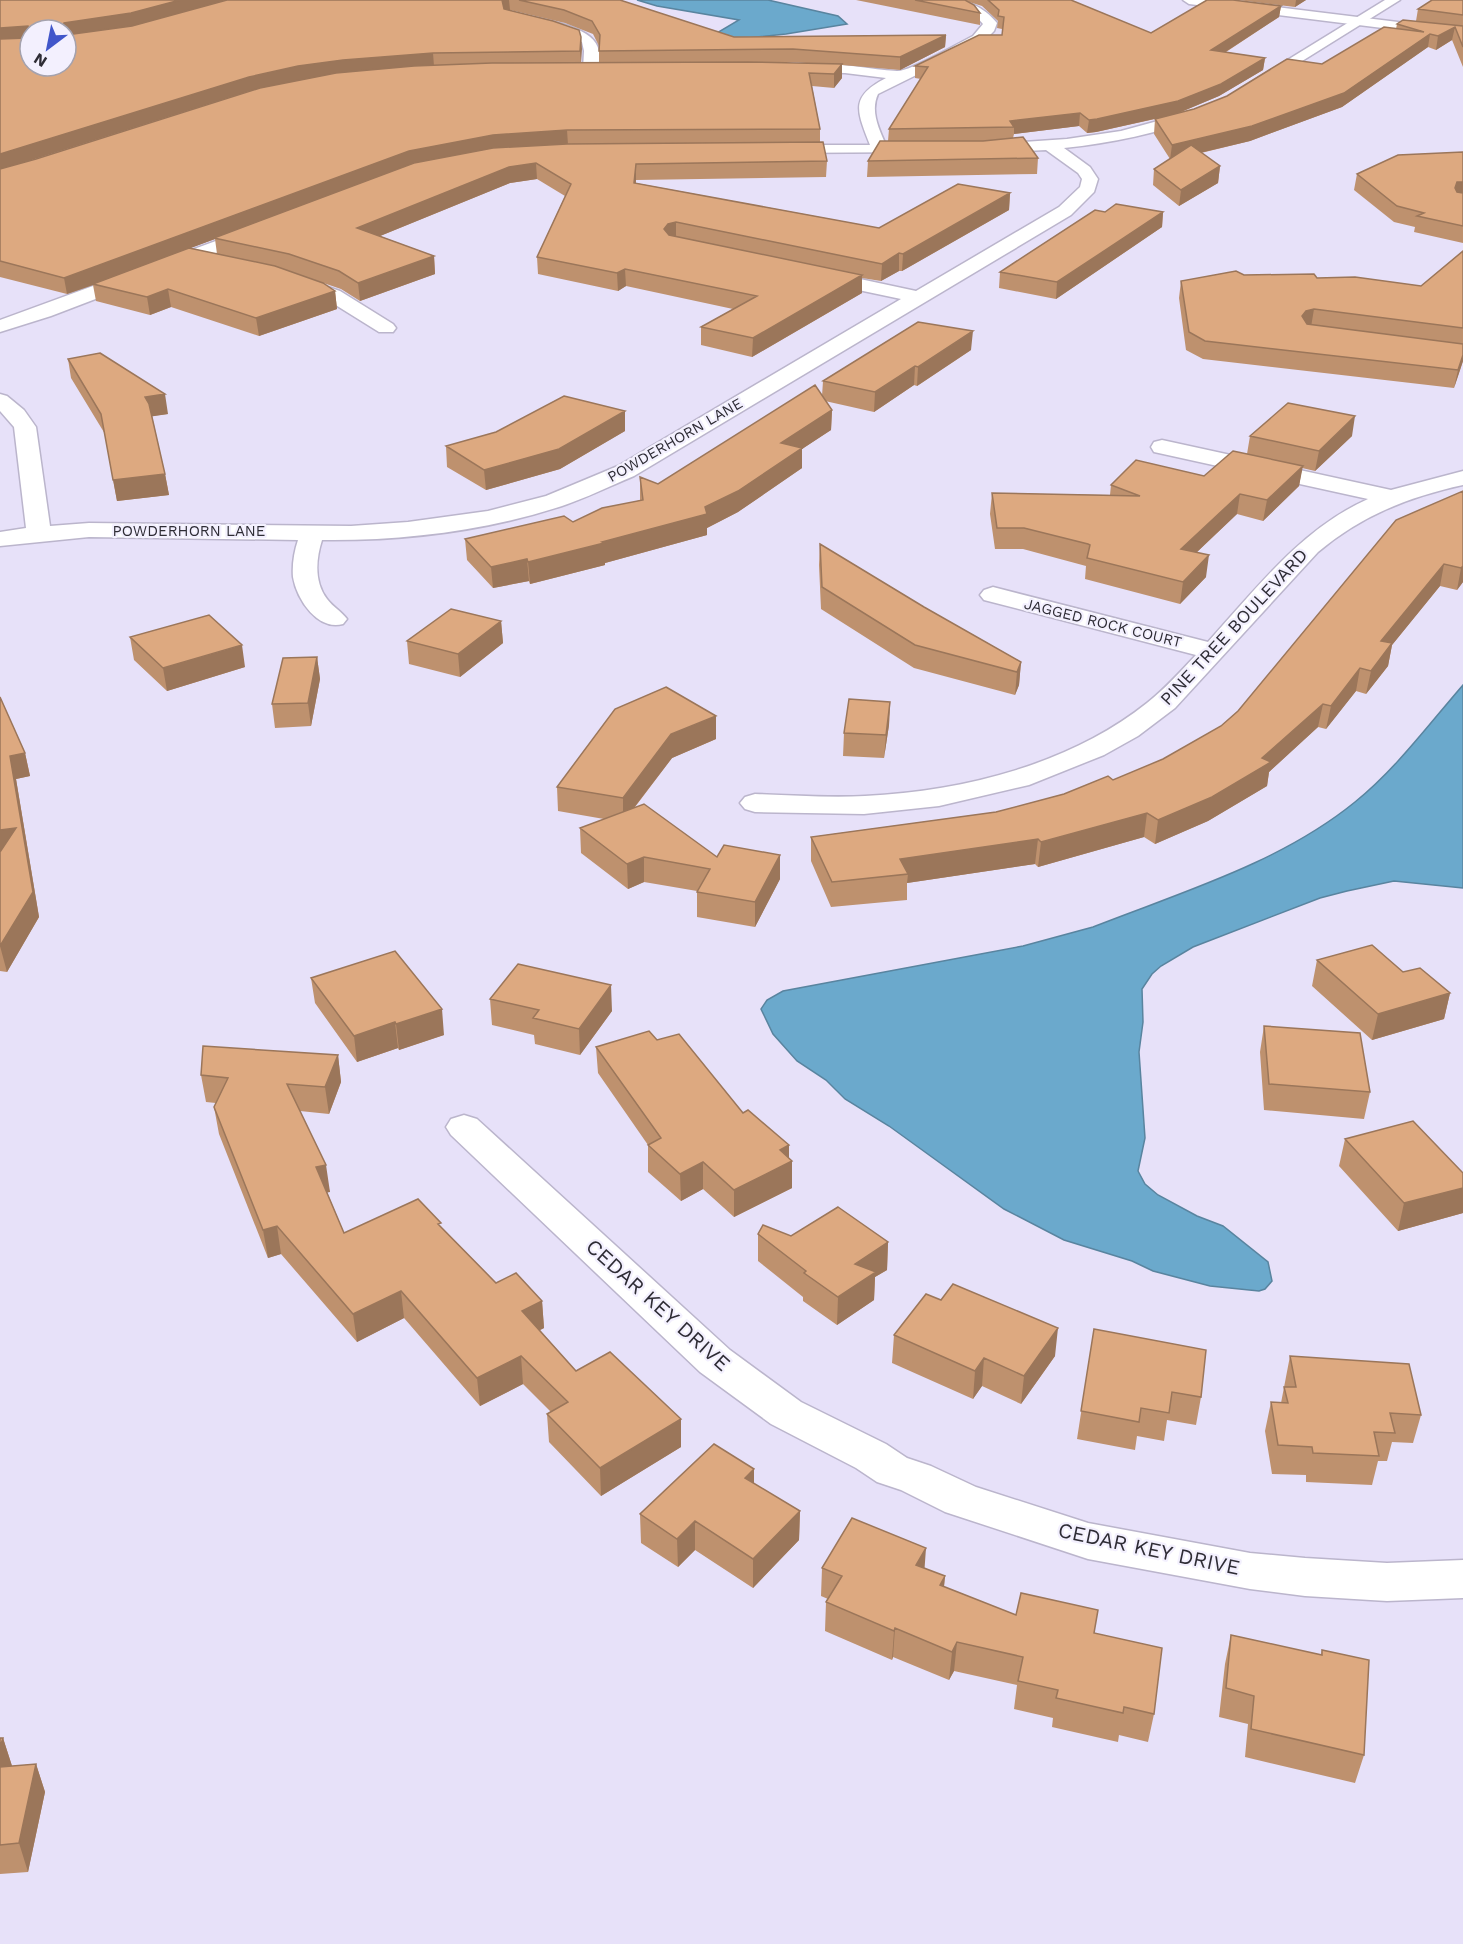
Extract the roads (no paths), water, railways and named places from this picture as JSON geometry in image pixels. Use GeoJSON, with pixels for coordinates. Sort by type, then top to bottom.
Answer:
{"type":"FeatureCollection","features":[{"type":"Feature","properties":{"kind":"street"},"geometry":{"type":"LineString","coordinates":[[880,149],[867,111],[867,98],[874,90],[978,39],[988,30],[990,23],[983,14],[952,0]]}},
{"type":"Feature","properties":{"kind":"street"},"geometry":{"type":"LineString","coordinates":[[1189,0],[1463,34]]}},
{"type":"Feature","properties":{"kind":"street"},"geometry":{"type":"LineString","coordinates":[[1239,93],[1394,0]]}},
{"type":"Feature","properties":{"kind":"street"},"geometry":{"type":"LineString","coordinates":[[520,18],[560,28],[587,39],[591,45],[590,70]]}},
{"type":"Feature","properties":{"kind":"street"},"geometry":{"type":"LineString","coordinates":[[787,68],[845,69],[900,76]]}},
{"type":"Feature","properties":{"kind":"street"},"geometry":{"type":"LineString","coordinates":[[972,149],[1048,144],[1139,131],[1210,109]]}},
{"type":"Feature","properties":{"kind":"street","name":"POWDERHORN LANE"},"geometry":{"type":"LineString","coordinates":[[0,539],[89,530],[380,531],[450,524],[517,511],[588,489],[626,471],[1060,214],[1083,195],[1090,184],[1084,170],[1048,144]]}},
{"type":"Feature","properties":{"kind":"street"},"geometry":{"type":"LineString","coordinates":[[765,150],[932,149]]}},
{"type":"Feature","properties":{"kind":"street"},"geometry":{"type":"LineString","coordinates":[[0,327],[268,227]]}},
{"type":"Feature","properties":{"kind":"street"},"geometry":{"type":"LineString","coordinates":[[190,256],[225,265]]}},
{"type":"Feature","properties":{"kind":"street"},"geometry":{"type":"LineString","coordinates":[[803,273],[919,297]]}},
{"type":"Feature","properties":{"kind":"street"},"geometry":{"type":"LineString","coordinates":[[271,276],[333,295],[386,328]]}},
{"type":"Feature","properties":{"kind":"street"},"geometry":{"type":"LineString","coordinates":[[0,400],[16,415],[25,428],[39,534]]}},
{"type":"Feature","properties":{"kind":"street"},"geometry":{"type":"LineString","coordinates":[[1162,447],[1391,497]]}},
{"type":"Feature","properties":{"kind":"street","name":"PINE TREE BOULEVARD"},"geometry":{"type":"LineString","coordinates":[[755,802],[790,806],[880,804],[981,788],[1037,771],[1100,746],[1139,722],[1177,691],[1321,536],[1348,517],[1391,497],[1463,478]]}},
{"type":"Feature","properties":{"kind":"street"},"geometry":{"type":"LineString","coordinates":[[312,532],[305,553],[304,571],[312,596],[326,614],[334,619]]}},
{"type":"Feature","properties":{"kind":"street","name":"JAGGED ROCK COURT"},"geometry":{"type":"LineString","coordinates":[[993,595],[1213,651]]}},
{"type":"Feature","properties":{"kind":"street","name":"CEDAR KEY DRIVE"},"geometry":{"type":"LineString","coordinates":[[464,1127],[715,1361],[786,1413],[826,1436],[871,1456],[892,1470],[916,1478],[961,1500],[1088,1541],[1250,1571],[1305,1577],[1387,1582],[1463,1579]]}},
{"type":"Feature","properties":{"kind":"water"},"geometry":{"type":"Polygon","coordinates":[[[637,0],[768,0],[838,16],[847,24],[786,34],[707,42],[710,37],[739,20],[657,6],[637,0]]]}},
{"type":"Feature","properties":{"kind":"water"},"geometry":{"type":"Polygon","coordinates":[[[1463,685],[1463,888],[1394,881],[1320,898],[1193,947],[1161,966],[1152,974],[1142,989],[1143,1022],[1139,1052],[1145,1138],[1138,1171],[1145,1184],[1158,1195],[1197,1216],[1223,1226],[1268,1262],[1272,1281],[1265,1289],[1259,1291],[1210,1286],[1153,1271],[1132,1261],[1064,1240],[1004,1209],[889,1126],[845,1099],[826,1080],[797,1061],[773,1034],[761,1009],[767,1000],[783,991],[1023,946],[1093,927],[1263,859],[1326,823],[1370,789],[1398,761],[1463,685]]]}}]}
